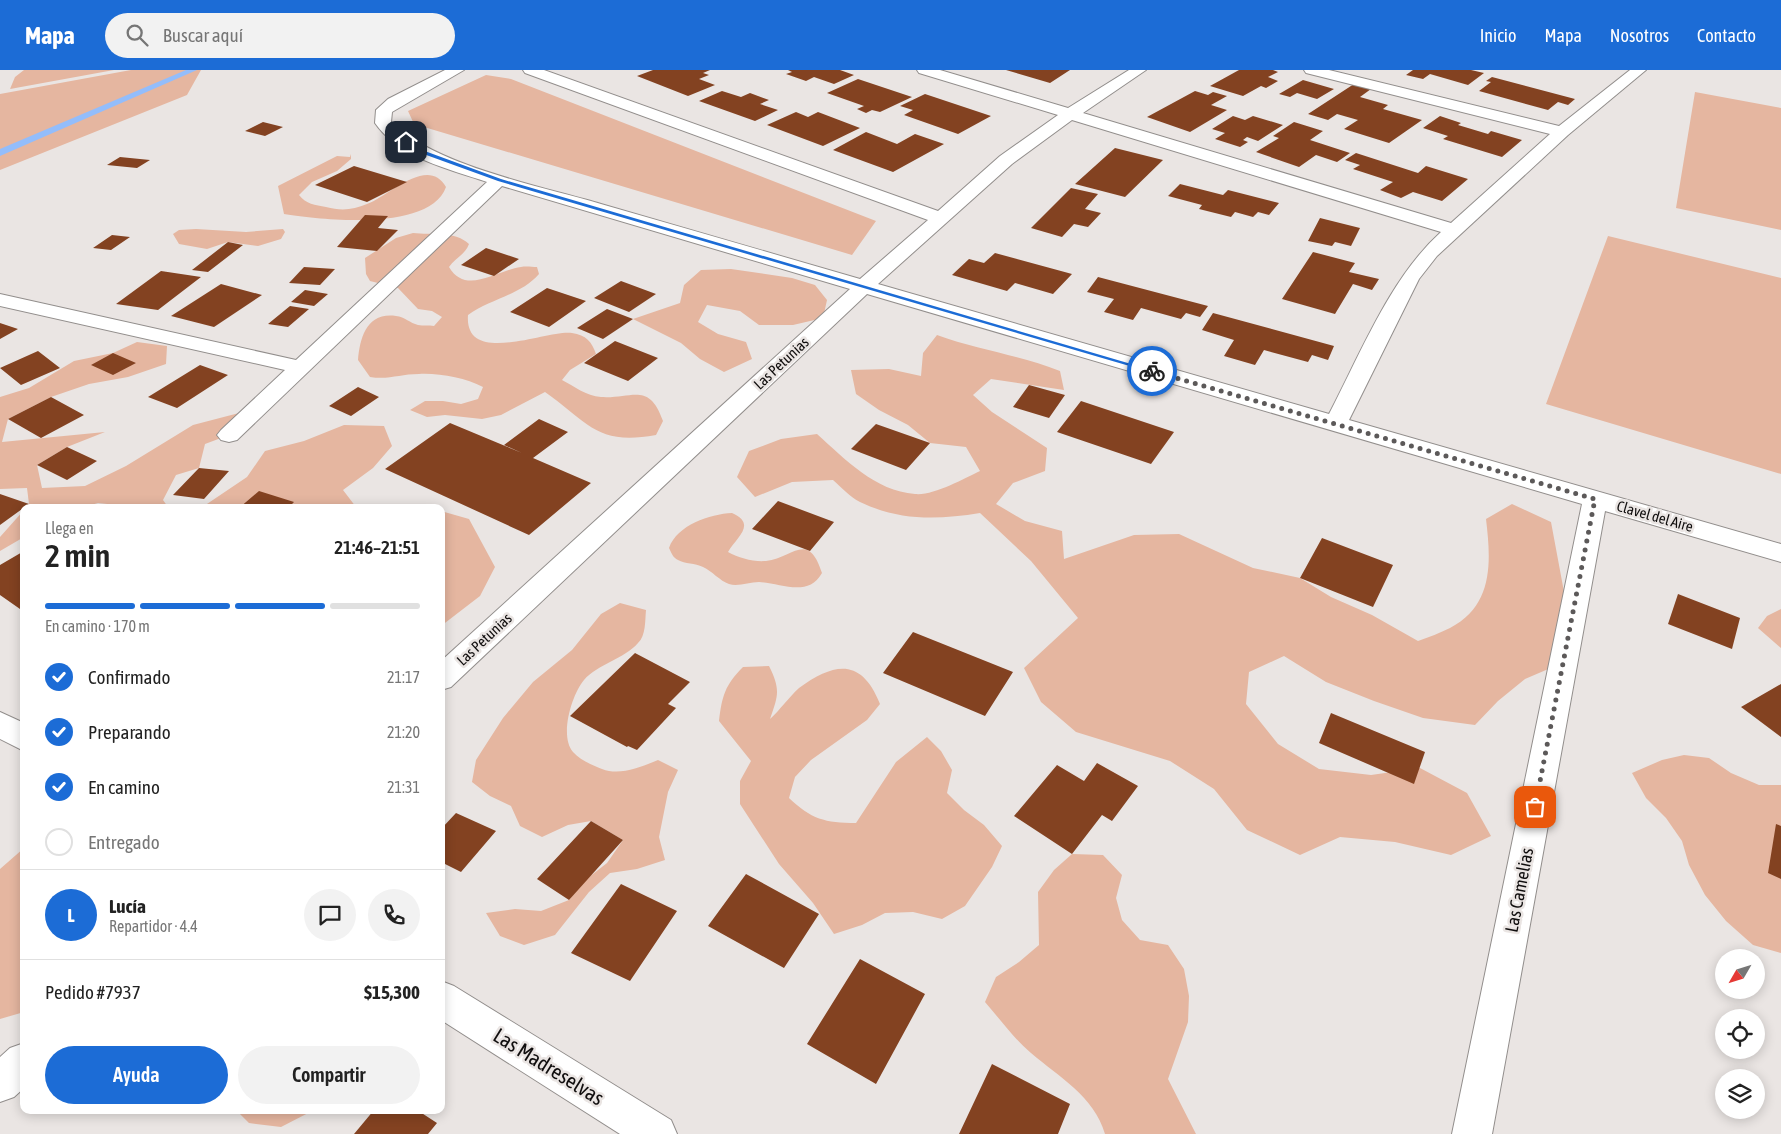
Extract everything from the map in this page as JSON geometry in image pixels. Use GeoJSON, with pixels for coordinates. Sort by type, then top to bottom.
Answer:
{"type":"FeatureCollection","features":[{"type":"Feature","properties":{"kind":"street","name":"Clavel del Aire"},"geometry":{"type":"LineString","coordinates":[[458,70],[394,102],[384,110],[383,123],[392,133],[420,151],[499,180],[1335,425],[1781,553]]}},
{"type":"Feature","properties":{"kind":"street"},"geometry":{"type":"LineString","coordinates":[[530,70],[940,218]]}},
{"type":"Feature","properties":{"kind":"street"},"geometry":{"type":"LineString","coordinates":[[924,70],[1454,230]]}},
{"type":"Feature","properties":{"kind":"street","name":"Las Petunias"},"geometry":{"type":"LineString","coordinates":[[445,675],[864,286],[1006,160],[1070,114],[1139,70]]}},
{"type":"Feature","properties":{"kind":"street"},"geometry":{"type":"LineString","coordinates":[[1311,70],[1562,132]]}},
{"type":"Feature","properties":{"kind":"street"},"geometry":{"type":"LineString","coordinates":[[1335,425],[1410,278],[1430,252],[1562,132],[1639,70]]}},
{"type":"Feature","properties":{"kind":"street"},"geometry":{"type":"LineString","coordinates":[[229,435],[499,180]]}},
{"type":"Feature","properties":{"kind":"street"},"geometry":{"type":"LineString","coordinates":[[0,300],[300,367]]}},
{"type":"Feature","properties":{"kind":"street","name":"Las Camelias"},"geometry":{"type":"LineString","coordinates":[[1472,1134],[1595,499]]}},
{"type":"Feature","properties":{"kind":"street"},"geometry":{"type":"LineString","coordinates":[[0,724],[20,736]]}},
{"type":"Feature","properties":{"kind":"street","name":"Las Madreselvas"},"geometry":{"type":"LineString","coordinates":[[445,1002],[657,1134]]}},
{"type":"Feature","properties":{"kind":"street"},"geometry":{"type":"LineString","coordinates":[[0,1083],[20,1066]]}},
{"type":"Feature","properties":{"kind":"shaded area"},"geometry":{"type":"Polygon","coordinates":[[[24,70],[114,70],[10,89],[15,77],[24,70]]]}},
{"type":"Feature","properties":{"kind":"shaded area"},"geometry":{"type":"Polygon","coordinates":[[[131,70],[201,70],[187,95],[0,170],[0,94],[131,70]]]}},
{"type":"Feature","properties":{"kind":"shaded area"},"geometry":{"type":"Polygon","coordinates":[[[486,75],[511,79],[876,221],[852,255],[414,124],[408,111],[486,75]]]}},
{"type":"Feature","properties":{"kind":"shaded area"},"geometry":{"type":"Polygon","coordinates":[[[1695,92],[1781,108],[1781,230],[1676,208],[1695,92]]]}},
{"type":"Feature","properties":{"kind":"shaded area"},"geometry":{"type":"Polygon","coordinates":[[[351,154],[351,159],[337,171],[312,182],[299,195],[314,205],[347,209],[357,208],[376,200],[408,180],[419,176],[429,175],[438,178],[446,187],[436,201],[419,211],[398,217],[348,220],[284,214],[278,186],[337,156],[350,157],[351,154]]]}},
{"type":"Feature","properties":{"kind":"shaded area"},"geometry":{"type":"Polygon","coordinates":[[[196,229],[246,232],[283,229],[285,232],[281,239],[258,246],[228,242],[207,249],[179,244],[173,234],[179,230],[196,229]]]}},
{"type":"Feature","properties":{"kind":"shaded area"},"geometry":{"type":"Polygon","coordinates":[[[413,233],[450,235],[469,244],[465,251],[449,267],[464,280],[482,279],[521,267],[537,267],[539,274],[532,281],[468,315],[470,331],[479,340],[493,343],[560,333],[572,333],[585,337],[593,346],[596,354],[570,370],[562,380],[585,393],[601,397],[645,396],[658,409],[663,421],[656,435],[636,438],[607,434],[584,422],[545,392],[501,415],[482,419],[445,415],[427,417],[410,410],[425,401],[461,404],[478,399],[483,387],[460,379],[435,374],[412,374],[383,378],[370,377],[358,360],[363,335],[372,322],[386,316],[396,316],[418,325],[434,326],[442,317],[432,311],[418,309],[398,288],[370,281],[366,274],[365,258],[396,238],[413,233]]]}},
{"type":"Feature","properties":{"kind":"shaded area"},"geometry":{"type":"Polygon","coordinates":[[[1608,236],[1781,278],[1781,474],[1546,404],[1608,236]]]}},
{"type":"Feature","properties":{"kind":"shaded area"},"geometry":{"type":"Polygon","coordinates":[[[731,269],[792,278],[815,285],[827,300],[823,318],[793,325],[759,325],[740,311],[707,305],[698,322],[718,334],[746,342],[752,359],[724,372],[700,359],[681,343],[633,319],[680,303],[684,285],[701,270],[731,269]]]}},
{"type":"Feature","properties":{"kind":"shaded area"},"geometry":{"type":"Polygon","coordinates":[[[937,335],[1045,365],[1060,371],[1064,390],[991,379],[973,395],[992,412],[1047,448],[1045,471],[1013,483],[996,504],[1025,521],[1062,531],[1064,559],[1134,535],[1179,534],[1253,568],[1300,578],[1331,597],[1372,615],[1418,641],[1450,628],[1475,607],[1482,594],[1488,566],[1489,551],[1486,519],[1512,504],[1551,522],[1567,608],[1560,664],[1525,679],[1498,701],[1475,725],[1423,718],[1374,701],[1326,682],[1284,656],[1249,672],[1246,704],[1278,744],[1319,769],[1371,775],[1420,768],[1467,793],[1491,836],[1451,855],[1395,842],[1340,837],[1300,855],[1247,830],[1214,789],[1170,761],[1076,732],[1041,702],[1024,668],[1078,618],[1031,561],[980,513],[934,518],[890,513],[856,500],[833,480],[792,482],[755,497],[737,477],[749,451],[781,439],[817,434],[838,454],[862,472],[887,487],[900,492],[922,494],[930,492],[980,471],[966,447],[930,443],[908,425],[879,410],[856,394],[851,370],[889,369],[921,376],[923,353],[937,335]]]}},
{"type":"Feature","properties":{"kind":"shaded area"},"geometry":{"type":"Polygon","coordinates":[[[137,342],[167,346],[166,364],[128,377],[89,384],[51,397],[8,419],[2,442],[105,432],[67,447],[37,465],[42,488],[85,486],[126,466],[193,425],[239,413],[229,435],[205,444],[199,468],[176,475],[163,500],[166,504],[29,504],[27,488],[0,489],[0,397],[29,388],[74,361],[113,353],[137,342]]]}},
{"type":"Feature","properties":{"kind":"shaded area"},"geometry":{"type":"Polygon","coordinates":[[[344,425],[384,426],[392,446],[373,468],[343,490],[354,504],[207,504],[247,477],[265,451],[304,441],[344,425]]]}},
{"type":"Feature","properties":{"kind":"shaded area"},"geometry":{"type":"Polygon","coordinates":[[[445,512],[469,519],[495,567],[480,596],[445,623],[445,512]]]}},
{"type":"Feature","properties":{"kind":"shaded area"},"geometry":{"type":"Polygon","coordinates":[[[732,513],[739,517],[744,526],[740,536],[728,552],[746,559],[766,561],[799,550],[805,550],[811,553],[817,560],[822,573],[816,581],[802,587],[759,582],[732,585],[722,581],[703,567],[681,561],[673,556],[669,548],[679,533],[687,527],[705,518],[732,513]]]}},
{"type":"Feature","properties":{"kind":"shaded area"},"geometry":{"type":"Polygon","coordinates":[[[20,514],[20,539],[0,551],[0,537],[20,514]]]}},
{"type":"Feature","properties":{"kind":"shaded area"},"geometry":{"type":"Polygon","coordinates":[[[620,603],[646,610],[645,628],[641,640],[632,649],[596,670],[584,680],[575,695],[569,715],[567,736],[569,745],[576,755],[602,769],[616,772],[623,771],[638,768],[658,760],[678,770],[668,792],[659,837],[665,860],[637,869],[610,873],[589,892],[555,935],[524,945],[500,936],[486,913],[515,909],[541,911],[569,900],[584,881],[607,863],[623,840],[591,821],[568,825],[542,837],[520,826],[511,806],[490,796],[472,782],[476,760],[503,718],[533,682],[572,650],[601,614],[620,603]]]}},
{"type":"Feature","properties":{"kind":"shaded area"},"geometry":{"type":"Polygon","coordinates":[[[1781,609],[1781,648],[1758,628],[1767,616],[1781,609]]]}},
{"type":"Feature","properties":{"kind":"shaded area"},"geometry":{"type":"Polygon","coordinates":[[[769,666],[777,687],[775,704],[770,719],[799,688],[812,679],[836,669],[847,669],[856,672],[865,679],[873,689],[880,704],[867,720],[811,760],[795,777],[789,798],[804,811],[812,815],[827,821],[856,823],[896,762],[927,737],[941,751],[952,770],[947,793],[964,810],[984,825],[1002,846],[992,867],[965,906],[942,919],[913,912],[885,913],[862,925],[834,934],[813,903],[779,864],[740,804],[740,781],[751,761],[719,721],[725,691],[737,673],[743,667],[769,666]]]}},
{"type":"Feature","properties":{"kind":"shaded area"},"geometry":{"type":"Polygon","coordinates":[[[1684,755],[1709,758],[1731,773],[1759,785],[1781,785],[1781,953],[1753,945],[1726,921],[1705,895],[1689,865],[1682,841],[1666,818],[1646,798],[1632,773],[1662,760],[1684,755]]]}},
{"type":"Feature","properties":{"kind":"shaded area"},"geometry":{"type":"Polygon","coordinates":[[[20,852],[20,1013],[0,1019],[0,869],[20,852]]]}},
{"type":"Feature","properties":{"kind":"shaded area"},"geometry":{"type":"Polygon","coordinates":[[[1072,854],[1103,855],[1122,875],[1116,898],[1122,920],[1140,940],[1168,945],[1184,969],[1189,996],[1188,1022],[1168,1079],[1196,1134],[1105,1134],[1093,1109],[1084,1098],[1025,1047],[985,1002],[996,977],[1019,962],[1039,945],[1038,892],[1054,870],[1072,854]]]}},
{"type":"Feature","properties":{"kind":"shaded area"},"geometry":{"type":"Polygon","coordinates":[[[240,1114],[306,1114],[281,1127],[249,1123],[240,1114]]]}},
{"type":"Feature","properties":{"kind":"building"},"geometry":{"type":"Polygon","coordinates":[[[653,70],[710,70],[703,73],[709,75],[699,79],[715,85],[688,96],[637,76],[653,70]]]}},
{"type":"Feature","properties":{"kind":"building"},"geometry":{"type":"Polygon","coordinates":[[[788,70],[840,70],[854,75],[834,84],[814,77],[806,81],[786,74],[792,72],[788,70]]]}},
{"type":"Feature","properties":{"kind":"building"},"geometry":{"type":"Polygon","coordinates":[[[1006,70],[1070,70],[1050,83],[1006,70]]]}},
{"type":"Feature","properties":{"kind":"building"},"geometry":{"type":"Polygon","coordinates":[[[1239,70],[1273,70],[1278,72],[1268,77],[1278,81],[1266,88],[1261,86],[1243,96],[1210,86],[1239,70]]]}},
{"type":"Feature","properties":{"kind":"building"},"geometry":{"type":"Polygon","coordinates":[[[1413,70],[1471,70],[1484,73],[1468,85],[1430,74],[1423,79],[1406,75],[1413,70]]]}},
{"type":"Feature","properties":{"kind":"building"},"geometry":{"type":"Polygon","coordinates":[[[1492,77],[1575,99],[1568,105],[1558,102],[1548,110],[1479,91],[1491,82],[1486,81],[1492,77]]]}},
{"type":"Feature","properties":{"kind":"building"},"geometry":{"type":"Polygon","coordinates":[[[858,79],[912,97],[880,112],[872,110],[866,113],[857,109],[864,106],[827,93],[858,79]]]}},
{"type":"Feature","properties":{"kind":"building"},"geometry":{"type":"Polygon","coordinates":[[[1303,80],[1334,89],[1317,99],[1297,93],[1290,97],[1279,94],[1303,80]]]}},
{"type":"Feature","properties":{"kind":"building"},"geometry":{"type":"Polygon","coordinates":[[[1354,84],[1371,89],[1360,97],[1388,105],[1383,109],[1422,120],[1389,143],[1344,129],[1358,120],[1337,114],[1328,120],[1308,114],[1354,84]]]}},
{"type":"Feature","properties":{"kind":"building"},"geometry":{"type":"Polygon","coordinates":[[[722,91],[741,97],[750,93],[769,100],[760,104],[778,110],[755,121],[699,101],[722,91]]]}},
{"type":"Feature","properties":{"kind":"building"},"geometry":{"type":"Polygon","coordinates":[[[1195,91],[1208,95],[1213,92],[1227,96],[1211,105],[1227,110],[1190,132],[1147,117],[1195,91]]]}},
{"type":"Feature","properties":{"kind":"building"},"geometry":{"type":"Polygon","coordinates":[[[925,94],[991,116],[958,134],[904,115],[913,110],[900,106],[925,94]]]}},
{"type":"Feature","properties":{"kind":"building"},"geometry":{"type":"Polygon","coordinates":[[[796,112],[808,117],[818,112],[860,128],[823,146],[767,125],[796,112]]]}},
{"type":"Feature","properties":{"kind":"building"},"geometry":{"type":"Polygon","coordinates":[[[1233,116],[1245,120],[1253,116],[1283,125],[1258,141],[1247,137],[1243,140],[1248,142],[1240,147],[1215,139],[1225,133],[1212,129],[1233,116]]]}},
{"type":"Feature","properties":{"kind":"building"},"geometry":{"type":"Polygon","coordinates":[[[1440,116],[1461,123],[1458,125],[1488,134],[1491,131],[1522,140],[1502,157],[1443,139],[1448,136],[1423,128],[1440,116]]]}},
{"type":"Feature","properties":{"kind":"building"},"geometry":{"type":"Polygon","coordinates":[[[263,122],[283,127],[265,136],[245,131],[263,122]]]}},
{"type":"Feature","properties":{"kind":"building"},"geometry":{"type":"Polygon","coordinates":[[[1294,122],[1323,131],[1310,140],[1350,153],[1337,162],[1316,155],[1299,167],[1256,152],[1279,138],[1273,136],[1294,122]]]}},
{"type":"Feature","properties":{"kind":"building"},"geometry":{"type":"Polygon","coordinates":[[[866,132],[897,144],[915,134],[944,144],[893,172],[833,150],[866,132]]]}},
{"type":"Feature","properties":{"kind":"building"},"geometry":{"type":"Polygon","coordinates":[[[1115,148],[1163,160],[1125,197],[1075,184],[1115,148]]]}},
{"type":"Feature","properties":{"kind":"building"},"geometry":{"type":"Polygon","coordinates":[[[1356,153],[1418,173],[1426,166],[1468,179],[1442,201],[1413,192],[1401,198],[1380,190],[1393,182],[1353,169],[1360,165],[1345,160],[1356,153]]]}},
{"type":"Feature","properties":{"kind":"building"},"geometry":{"type":"Polygon","coordinates":[[[120,157],[150,160],[137,168],[107,165],[120,157]]]}},
{"type":"Feature","properties":{"kind":"building"},"geometry":{"type":"Polygon","coordinates":[[[354,166],[407,182],[367,202],[315,185],[354,166]]]}},
{"type":"Feature","properties":{"kind":"building"},"geometry":{"type":"Polygon","coordinates":[[[1180,184],[1223,195],[1228,190],[1279,203],[1269,215],[1258,212],[1253,217],[1235,212],[1231,217],[1199,209],[1202,205],[1168,196],[1180,184]]]}},
{"type":"Feature","properties":{"kind":"building"},"geometry":{"type":"Polygon","coordinates":[[[1071,188],[1098,194],[1085,209],[1101,213],[1088,227],[1074,224],[1062,237],[1031,228],[1071,188]]]}},
{"type":"Feature","properties":{"kind":"building"},"geometry":{"type":"Polygon","coordinates":[[[365,215],[388,216],[378,228],[398,230],[377,251],[337,247],[365,215]]]}},
{"type":"Feature","properties":{"kind":"building"},"geometry":{"type":"Polygon","coordinates":[[[1320,218],[1360,228],[1351,246],[1335,242],[1332,246],[1308,241],[1320,218]]]}},
{"type":"Feature","properties":{"kind":"building"},"geometry":{"type":"Polygon","coordinates":[[[112,235],[130,237],[111,250],[93,248],[112,235]]]}},
{"type":"Feature","properties":{"kind":"building"},"geometry":{"type":"Polygon","coordinates":[[[228,242],[243,245],[208,272],[192,270],[228,242]]]}},
{"type":"Feature","properties":{"kind":"building"},"geometry":{"type":"Polygon","coordinates":[[[486,248],[519,259],[494,276],[461,265],[486,248]]]}},
{"type":"Feature","properties":{"kind":"building"},"geometry":{"type":"Polygon","coordinates":[[[1313,252],[1355,263],[1349,272],[1379,279],[1372,290],[1353,284],[1335,314],[1282,299],[1313,252]]]}},
{"type":"Feature","properties":{"kind":"building"},"geometry":{"type":"Polygon","coordinates":[[[995,253],[1072,274],[1053,294],[1015,283],[1007,291],[952,275],[969,259],[984,263],[995,253]]]}},
{"type":"Feature","properties":{"kind":"building"},"geometry":{"type":"Polygon","coordinates":[[[304,267],[335,269],[320,285],[289,283],[304,267]]]}},
{"type":"Feature","properties":{"kind":"building"},"geometry":{"type":"Polygon","coordinates":[[[161,271],[201,277],[158,310],[116,304],[161,271]]]}},
{"type":"Feature","properties":{"kind":"building"},"geometry":{"type":"Polygon","coordinates":[[[1098,277],[1208,306],[1200,317],[1186,313],[1181,319],[1141,308],[1133,320],[1104,312],[1114,299],[1087,292],[1098,277]]]}},
{"type":"Feature","properties":{"kind":"building"},"geometry":{"type":"Polygon","coordinates":[[[621,281],[656,294],[629,312],[594,298],[621,281]]]}},
{"type":"Feature","properties":{"kind":"building"},"geometry":{"type":"Polygon","coordinates":[[[221,284],[262,295],[214,327],[171,316],[221,284]]]}},
{"type":"Feature","properties":{"kind":"building"},"geometry":{"type":"Polygon","coordinates":[[[547,288],[586,301],[549,327],[510,312],[547,288]]]}},
{"type":"Feature","properties":{"kind":"building"},"geometry":{"type":"Polygon","coordinates":[[[305,290],[328,294],[314,306],[291,302],[305,290]]]}},
{"type":"Feature","properties":{"kind":"building"},"geometry":{"type":"Polygon","coordinates":[[[290,306],[309,309],[288,327],[268,324],[290,306]]]}},
{"type":"Feature","properties":{"kind":"building"},"geometry":{"type":"Polygon","coordinates":[[[607,309],[633,319],[603,339],[577,328],[607,309]]]}},
{"type":"Feature","properties":{"kind":"building"},"geometry":{"type":"Polygon","coordinates":[[[1213,313],[1334,346],[1328,360],[1312,355],[1308,362],[1264,350],[1255,365],[1224,356],[1234,340],[1202,330],[1213,313]]]}},
{"type":"Feature","properties":{"kind":"building"},"geometry":{"type":"Polygon","coordinates":[[[0,323],[18,329],[0,339],[0,323]]]}},
{"type":"Feature","properties":{"kind":"building"},"geometry":{"type":"Polygon","coordinates":[[[615,341],[658,358],[628,381],[584,363],[615,341]]]}},
{"type":"Feature","properties":{"kind":"building"},"geometry":{"type":"Polygon","coordinates":[[[38,351],[60,368],[21,385],[0,368],[38,351]]]}},
{"type":"Feature","properties":{"kind":"building"},"geometry":{"type":"Polygon","coordinates":[[[113,353],[136,363],[113,375],[91,365],[113,353]]]}},
{"type":"Feature","properties":{"kind":"building"},"geometry":{"type":"Polygon","coordinates":[[[200,365],[228,375],[177,408],[148,397],[200,365]]]}},
{"type":"Feature","properties":{"kind":"building"},"geometry":{"type":"Polygon","coordinates":[[[1029,385],[1065,395],[1049,418],[1013,407],[1029,385]]]}},
{"type":"Feature","properties":{"kind":"building"},"geometry":{"type":"Polygon","coordinates":[[[358,387],[379,397],[351,416],[329,406],[358,387]]]}},
{"type":"Feature","properties":{"kind":"building"},"geometry":{"type":"Polygon","coordinates":[[[51,397],[84,415],[41,438],[8,419],[51,397]]]}},
{"type":"Feature","properties":{"kind":"building"},"geometry":{"type":"Polygon","coordinates":[[[1081,401],[1174,432],[1151,464],[1057,432],[1081,401]]]}},
{"type":"Feature","properties":{"kind":"building"},"geometry":{"type":"Polygon","coordinates":[[[539,419],[568,432],[533,458],[591,483],[529,535],[385,469],[450,423],[522,453],[504,445],[539,419]]]}},
{"type":"Feature","properties":{"kind":"building"},"geometry":{"type":"Polygon","coordinates":[[[876,424],[930,443],[906,470],[851,449],[876,424]]]}},
{"type":"Feature","properties":{"kind":"building"},"geometry":{"type":"Polygon","coordinates":[[[67,447],[97,461],[67,480],[37,465],[67,447]]]}},
{"type":"Feature","properties":{"kind":"building"},"geometry":{"type":"Polygon","coordinates":[[[199,468],[229,471],[204,499],[173,495],[199,468]]]}},
{"type":"Feature","properties":{"kind":"building"},"geometry":{"type":"Polygon","coordinates":[[[259,491],[294,502],[292,504],[244,504],[259,491]]]}},
{"type":"Feature","properties":{"kind":"building"},"geometry":{"type":"Polygon","coordinates":[[[0,494],[29,504],[20,504],[20,511],[0,525],[0,494]]]}},
{"type":"Feature","properties":{"kind":"building"},"geometry":{"type":"Polygon","coordinates":[[[778,501],[834,522],[810,551],[752,529],[778,501]]]}},
{"type":"Feature","properties":{"kind":"building"},"geometry":{"type":"Polygon","coordinates":[[[1322,538],[1393,565],[1373,607],[1300,578],[1322,538]]]}},
{"type":"Feature","properties":{"kind":"building"},"geometry":{"type":"Polygon","coordinates":[[[20,553],[20,609],[0,595],[0,565],[20,553]]]}},
{"type":"Feature","properties":{"kind":"building"},"geometry":{"type":"Polygon","coordinates":[[[1678,594],[1740,618],[1732,649],[1668,624],[1678,594]]]}},
{"type":"Feature","properties":{"kind":"building"},"geometry":{"type":"Polygon","coordinates":[[[913,632],[1013,672],[985,716],[883,673],[913,632]]]}},
{"type":"Feature","properties":{"kind":"building"},"geometry":{"type":"Polygon","coordinates":[[[635,653],[690,682],[668,704],[676,708],[637,750],[627,747],[570,716],[635,653]]]}},
{"type":"Feature","properties":{"kind":"building"},"geometry":{"type":"Polygon","coordinates":[[[1781,684],[1781,737],[1741,707],[1781,684]]]}},
{"type":"Feature","properties":{"kind":"building"},"geometry":{"type":"Polygon","coordinates":[[[1331,713],[1425,752],[1414,784],[1319,743],[1331,713]]]}},
{"type":"Feature","properties":{"kind":"building"},"geometry":{"type":"Polygon","coordinates":[[[1097,763],[1138,786],[1112,821],[1102,815],[1072,854],[1014,816],[1057,765],[1084,781],[1097,763]]]}},
{"type":"Feature","properties":{"kind":"building"},"geometry":{"type":"Polygon","coordinates":[[[456,813],[496,831],[461,872],[445,864],[445,825],[456,813]]]}},
{"type":"Feature","properties":{"kind":"building"},"geometry":{"type":"Polygon","coordinates":[[[591,821],[623,840],[569,900],[537,879],[591,821]]]}},
{"type":"Feature","properties":{"kind":"building"},"geometry":{"type":"Polygon","coordinates":[[[1776,824],[1781,826],[1781,879],[1768,873],[1776,824]]]}},
{"type":"Feature","properties":{"kind":"building"},"geometry":{"type":"Polygon","coordinates":[[[746,874],[819,914],[784,968],[708,926],[746,874]]]}},
{"type":"Feature","properties":{"kind":"building"},"geometry":{"type":"Polygon","coordinates":[[[621,884],[677,911],[630,981],[571,953],[621,884]]]}},
{"type":"Feature","properties":{"kind":"building"},"geometry":{"type":"Polygon","coordinates":[[[860,959],[925,994],[876,1084],[807,1044],[860,959]]]}},
{"type":"Feature","properties":{"kind":"building"},"geometry":{"type":"Polygon","coordinates":[[[992,1064],[1070,1104],[1058,1134],[959,1134],[992,1064]]]}},
{"type":"Feature","properties":{"kind":"building"},"geometry":{"type":"Polygon","coordinates":[[[371,1114],[423,1114],[437,1123],[428,1134],[354,1134],[371,1114]]]}},
{"type":"Feature","properties":{"kind":"waterway"},"geometry":{"type":"LineString","coordinates":[[0,153],[193,70]]}},
{"type":"Feature","properties":{"kind":"way so far"},"geometry":{"type":"LineString","coordinates":[[1152,371],[1595,499],[1535,807]]}},
{"type":"Feature","properties":{"kind":"route"},"geometry":{"type":"LineString","coordinates":[[406,142],[420,151],[499,180],[1152,371]]}}]}
